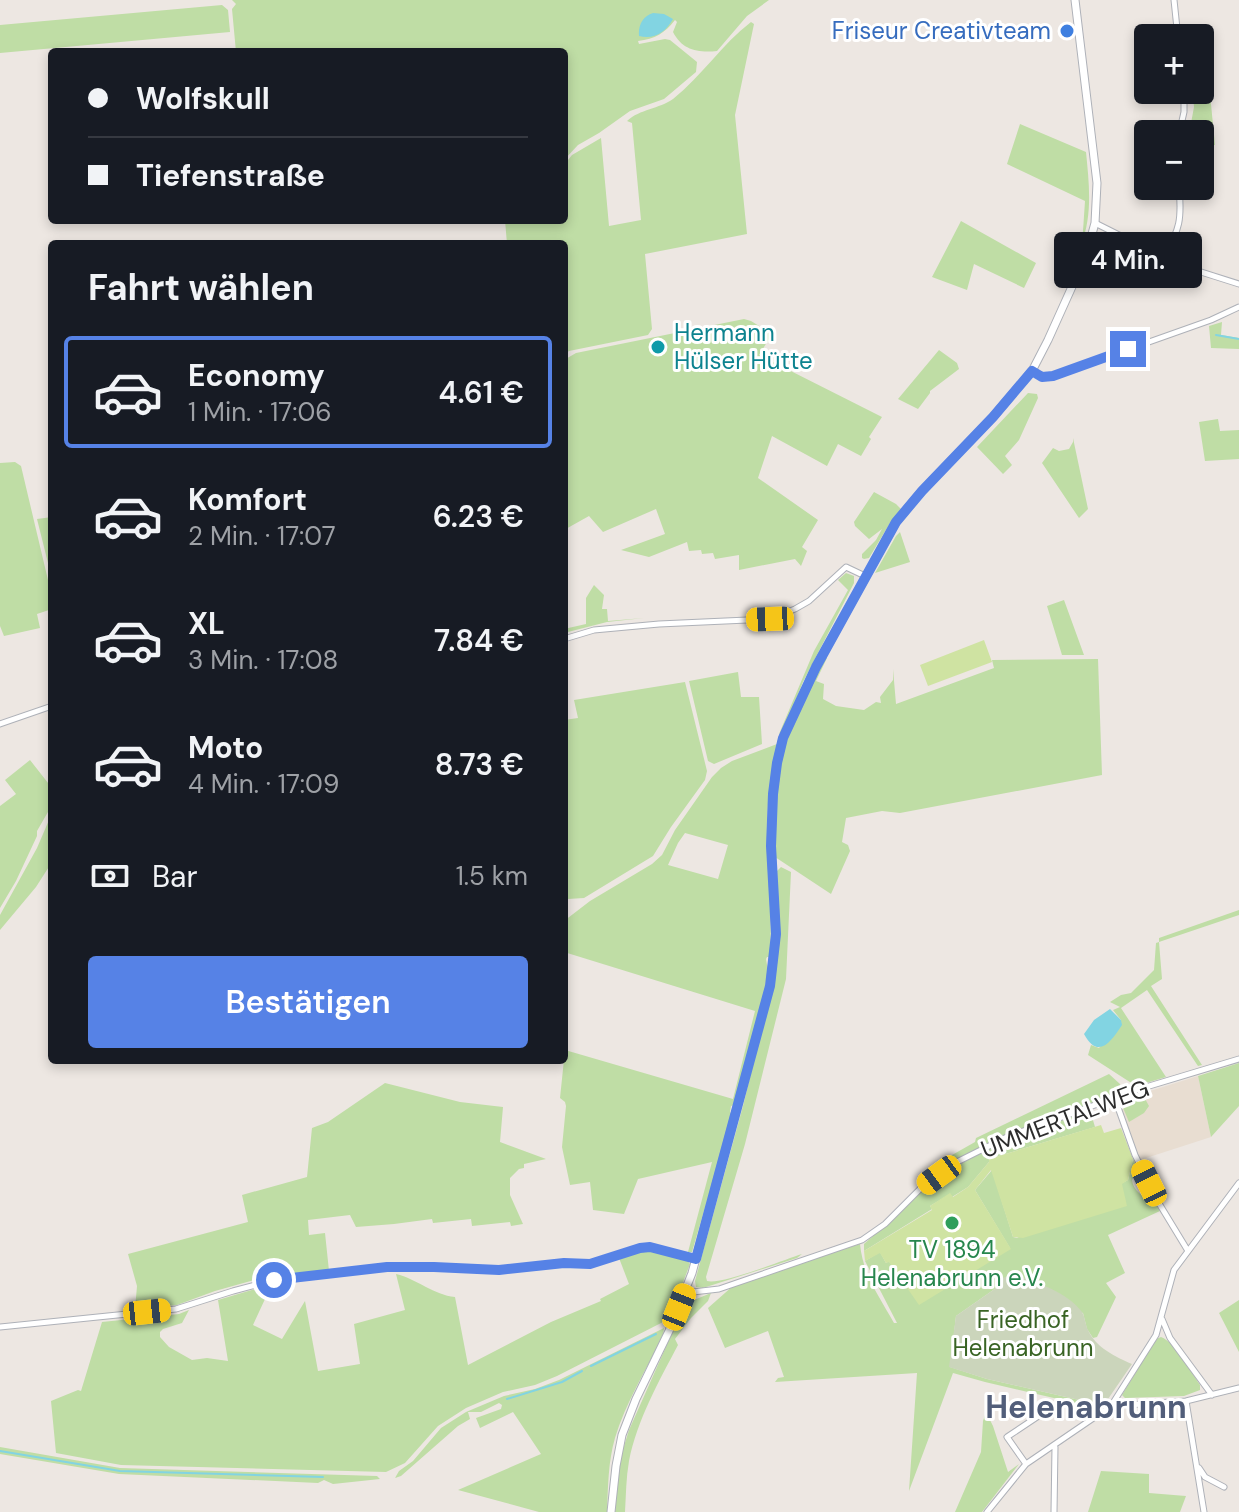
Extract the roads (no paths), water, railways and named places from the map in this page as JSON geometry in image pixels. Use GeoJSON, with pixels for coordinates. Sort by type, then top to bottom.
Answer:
{"type":"FeatureCollection","features":[{"type":"Feature","properties":{"kind":"main road"},"geometry":{"type":"LineString","coordinates":[[611,1512],[622,1435],[686,1290],[770,986],[776,934],[771,846],[773,794],[783,738],[816,667],[896,522],[1032,371],[1080,269],[1095,223],[1097,183],[1075,0]]}},
{"type":"Feature","properties":{"kind":"street"},"geometry":{"type":"LineString","coordinates":[[1174,0],[1177,24]]}},
{"type":"Feature","properties":{"kind":"street"},"geometry":{"type":"LineString","coordinates":[[1164,258],[1178,230],[1180,200]]}},
{"type":"Feature","properties":{"kind":"street"},"geometry":{"type":"LineString","coordinates":[[1095,223],[1164,258],[1239,284]]}},
{"type":"Feature","properties":{"kind":"street"},"geometry":{"type":"LineString","coordinates":[[1032,371],[1042,377],[1053,376],[1211,320],[1239,307]]}},
{"type":"Feature","properties":{"kind":"street"},"geometry":{"type":"LineString","coordinates":[[568,638],[594,630],[770,619],[809,601],[846,567],[865,576]]}},
{"type":"Feature","properties":{"kind":"street"},"geometry":{"type":"LineString","coordinates":[[0,724],[48,707]]}},
{"type":"Feature","properties":{"kind":"street","name":"UMMERTALWEG"},"geometry":{"type":"LineString","coordinates":[[686,1290],[719,1289],[862,1240],[885,1224],[921,1188],[957,1162],[1007,1137],[1136,1090],[1239,1059]]}},
{"type":"Feature","properties":{"kind":"street"},"geometry":{"type":"LineString","coordinates":[[1115,1099],[1135,1155],[1188,1251]]}},
{"type":"Feature","properties":{"kind":"street"},"geometry":{"type":"LineString","coordinates":[[987,1512],[1026,1464],[1111,1406],[1156,1335],[1174,1270],[1239,1183]]}},
{"type":"Feature","properties":{"kind":"street"},"geometry":{"type":"LineString","coordinates":[[0,1327],[176,1309],[274,1280],[387,1267],[499,1270],[564,1263],[590,1264],[650,1247],[696,1259]]}},
{"type":"Feature","properties":{"kind":"street"},"geometry":{"type":"LineString","coordinates":[[1161,1317],[1170,1338],[1212,1395]]}},
{"type":"Feature","properties":{"kind":"street"},"geometry":{"type":"LineString","coordinates":[[1111,1406],[1186,1401],[1239,1388]]}},
{"type":"Feature","properties":{"kind":"street"},"geometry":{"type":"LineString","coordinates":[[1186,1401],[1204,1512]]}},
{"type":"Feature","properties":{"kind":"street"},"geometry":{"type":"LineString","coordinates":[[1026,1464],[1007,1437],[1040,1415]]}},
{"type":"Feature","properties":{"kind":"street"},"geometry":{"type":"LineString","coordinates":[[1054,1512],[1055,1446]]}},
{"type":"Feature","properties":{"kind":"street"},"geometry":{"type":"LineString","coordinates":[[1196,1464],[1205,1477],[1224,1487]]}},
{"type":"Feature","properties":{"kind":"water"},"geometry":{"type":"Polygon","coordinates":[[[653,13],[673,19],[659,34],[639,36],[642,22],[653,13]]]}},
{"type":"Feature","properties":{"kind":"water"},"geometry":{"type":"Polygon","coordinates":[[[1110,1009],[1122,1025],[1104,1046],[1094,1046],[1084,1034],[1094,1020],[1110,1009]]]}},
{"type":"Feature","properties":{"kind":"waterway"},"geometry":{"type":"LineString","coordinates":[[1216,335],[1239,339]]}},
{"type":"Feature","properties":{"kind":"waterway"},"geometry":{"type":"LineString","coordinates":[[591,1366],[656,1334]]}},
{"type":"Feature","properties":{"kind":"waterway"},"geometry":{"type":"LineString","coordinates":[[507,1399],[562,1382],[582,1371]]}},
{"type":"Feature","properties":{"kind":"waterway"},"geometry":{"type":"LineString","coordinates":[[0,1451],[120,1471],[323,1477]]}},
{"type":"Feature","properties":{"kind":"place","name":"Friseur Creativteam"},"geometry":{"type":"Point","coordinates":[1067,31]}},
{"type":"Feature","properties":{"kind":"place","name":"Hermann Hülser Hütte"},"geometry":{"type":"Point","coordinates":[658,347]}},
{"type":"Feature","properties":{"kind":"place","name":"TV 1894 Helenabrunn e.V."},"geometry":{"type":"Point","coordinates":[952,1223]}},
{"type":"Feature","properties":{"kind":"district","name":"Helenabrunn"},"geometry":{"type":"Point","coordinates":[1086,1407]}},
{"type":"Feature","properties":{"kind":"park label","name":"Friedhof Helenabrunn"},"geometry":{"type":"Point","coordinates":[1023,1334]}}]}
